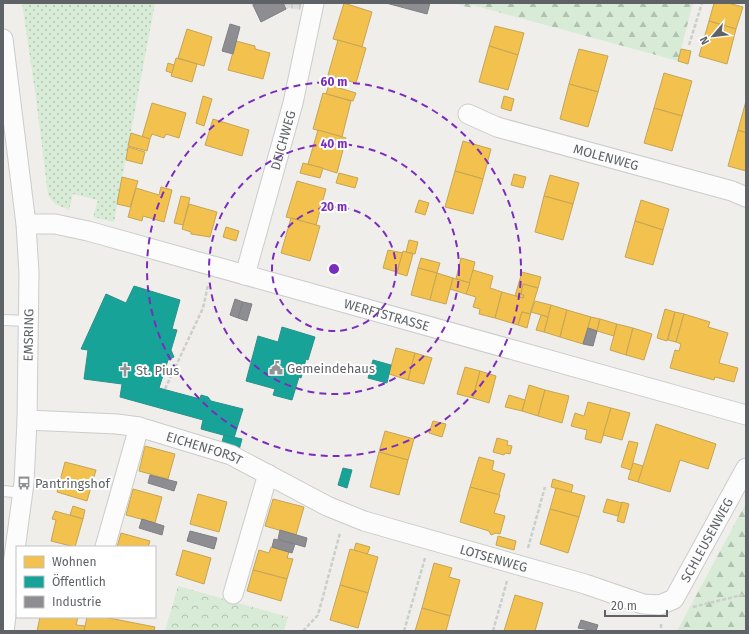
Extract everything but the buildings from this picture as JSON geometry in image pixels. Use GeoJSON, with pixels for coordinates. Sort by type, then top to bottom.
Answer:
{"type":"FeatureCollection","features":[{"type":"Feature","properties":{"kind":"street","name":"DEICHWEG"},"geometry":{"type":"LineString","coordinates":[[246,275],[293,103],[314,3]]}},
{"type":"Feature","properties":{"kind":"street","name":"EMSRING"},"geometry":{"type":"LineString","coordinates":[[3,39],[26,224],[29,273],[27,420],[23,493],[4,631]]}},
{"type":"Feature","properties":{"kind":"street","name":"MOLENWEG"},"geometry":{"type":"LineString","coordinates":[[468,114],[496,127],[732,191],[746,197]]}},
{"type":"Feature","properties":{"kind":"street","name":"WERFTSTRASSE"},"geometry":{"type":"LineString","coordinates":[[26,224],[55,224],[88,231],[746,415]]}},
{"type":"Feature","properties":{"kind":"street","name":"EICHENFORST"},"geometry":{"type":"LineString","coordinates":[[27,420],[117,424],[139,427],[231,455],[327,506]]}},
{"type":"Feature","properties":{"kind":"street"},"geometry":{"type":"LineString","coordinates":[[104,546],[139,427]]}},
{"type":"Feature","properties":{"kind":"street","name":"SCHLEUSENWEG"},"geometry":{"type":"LineString","coordinates":[[667,602],[746,468]]}},
{"type":"Feature","properties":{"kind":"street"},"geometry":{"type":"LineString","coordinates":[[233,594],[268,474]]}},
{"type":"Feature","properties":{"kind":"street","name":"LOTSENWEG"},"geometry":{"type":"LineString","coordinates":[[327,506],[344,515],[585,584],[638,603],[652,606],[667,602]]}},
{"type":"Feature","properties":{"kind":"lane"},"geometry":{"type":"LineString","coordinates":[[3,320],[28,321]]}},
{"type":"Feature","properties":{"kind":"lane"},"geometry":{"type":"LineString","coordinates":[[3,491],[23,493]]}},
{"type":"Feature","properties":{"kind":"path"},"geometry":{"type":"LineString","coordinates":[[689,45],[702,3]]}},
{"type":"Feature","properties":{"kind":"path"},"geometry":{"type":"LineString","coordinates":[[165,389],[203,308]]}},
{"type":"Feature","properties":{"kind":"path"},"geometry":{"type":"LineString","coordinates":[[493,631],[518,565],[544,487]]}},
{"type":"Feature","properties":{"kind":"path"},"geometry":{"type":"LineString","coordinates":[[303,631],[318,615],[344,515]]}},
{"type":"Feature","properties":{"kind":"path"},"geometry":{"type":"LineString","coordinates":[[404,631],[430,540]]}},
{"type":"Feature","properties":{"kind":"path"},"geometry":{"type":"LineString","coordinates":[[667,602],[694,608],[746,594]]}},
{"type":"Feature","properties":{"kind":"shaded area"},"geometry":{"type":"Polygon","coordinates":[[[251,3],[302,3],[300,10],[289,8],[261,22],[251,3]]]}},
{"type":"Feature","properties":{"kind":"green space"},"geometry":{"type":"Polygon","coordinates":[[[22,3],[155,3],[114,222],[93,217],[98,200],[73,194],[69,210],[55,204],[48,195],[22,3]]]}},
{"type":"Feature","properties":{"kind":"green space"},"geometry":{"type":"Polygon","coordinates":[[[452,3],[693,3],[678,61],[472,5],[471,8],[452,3]]]}},
{"type":"Feature","properties":{"kind":"green space"},"geometry":{"type":"Polygon","coordinates":[[[746,503],[746,631],[677,631],[746,503]]]}},
{"type":"Feature","properties":{"kind":"green space"},"geometry":{"type":"Polygon","coordinates":[[[178,586],[288,617],[284,631],[165,631],[178,586]]]}},
{"type":"Feature","properties":{"kind":"place","name":"Gemeindehaus"},"geometry":{"type":"Point","coordinates":[276,368]}},
{"type":"Feature","properties":{"kind":"place","name":"St. Pius"},"geometry":{"type":"Point","coordinates":[125,370]}},
{"type":"Feature","properties":{"kind":"place","name":"Pantringshof"},"geometry":{"type":"Point","coordinates":[24,483]}}]}
